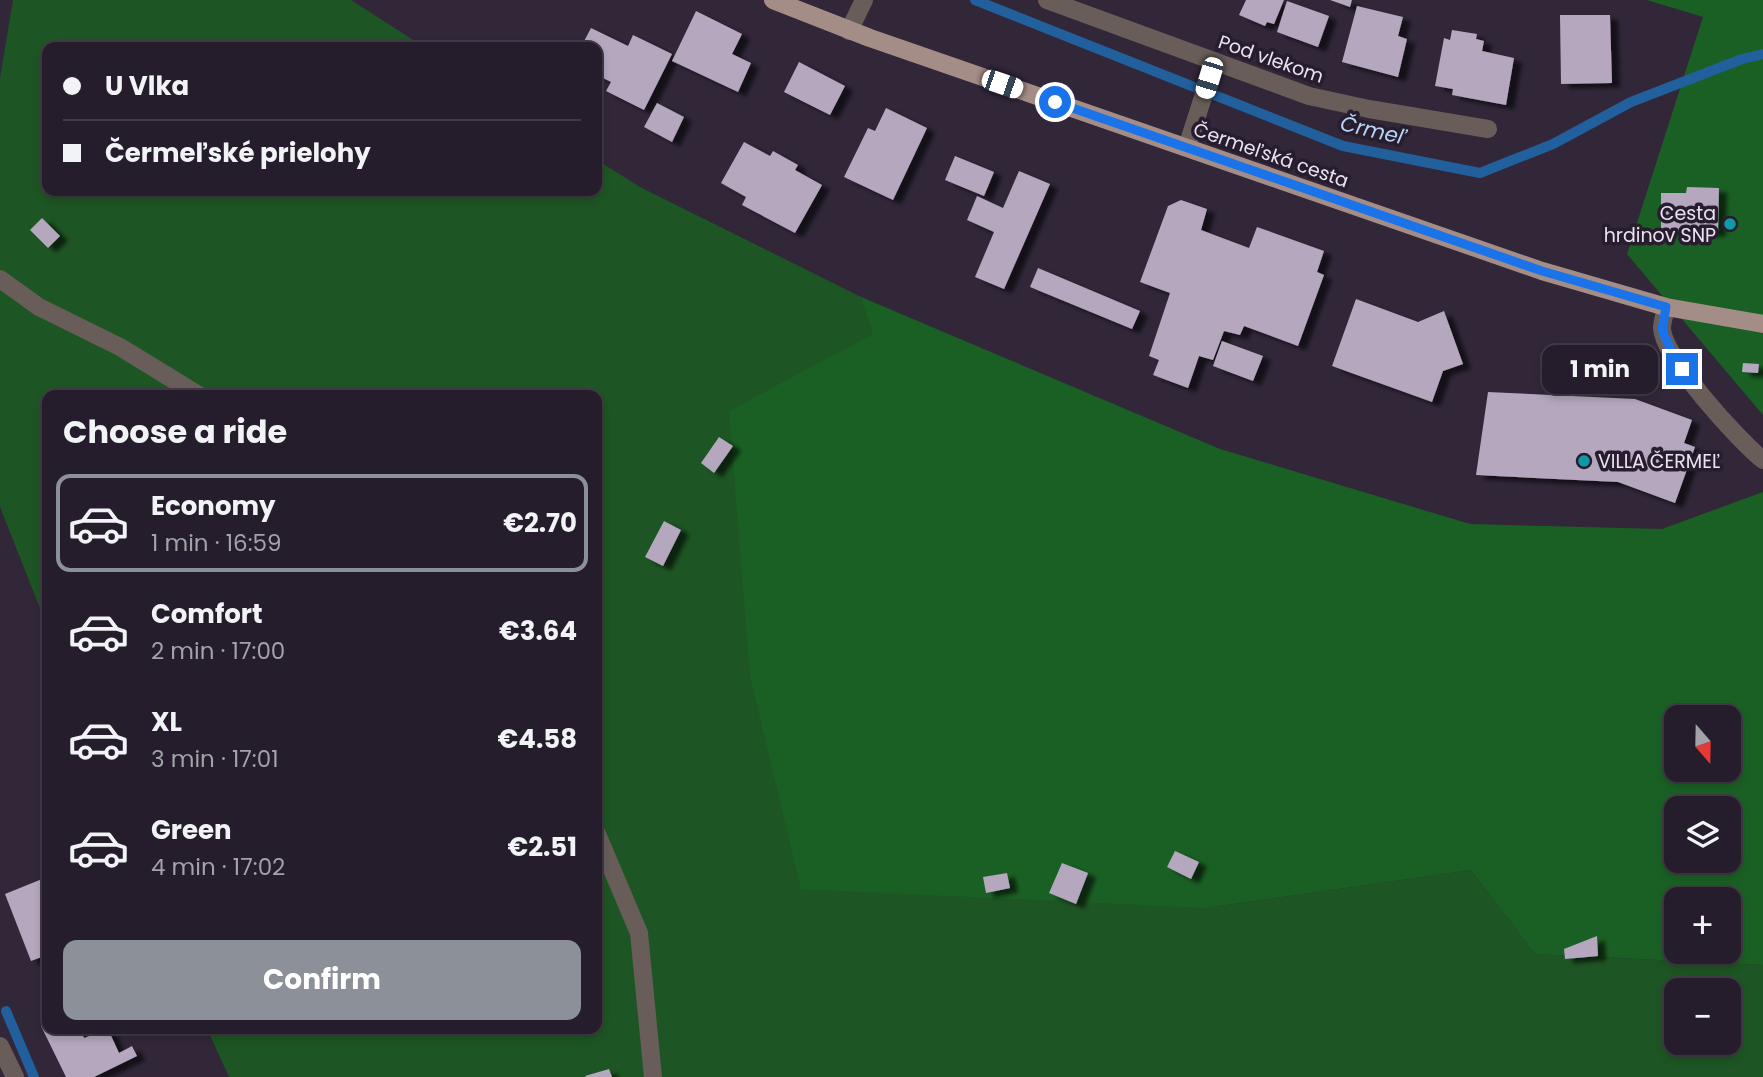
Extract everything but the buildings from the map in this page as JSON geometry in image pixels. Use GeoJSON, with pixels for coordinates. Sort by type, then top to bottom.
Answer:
{"type":"FeatureCollection","features":[{"type":"Feature","properties":{"kind":"main road","name":"Čermeľská cesta"},"geometry":{"type":"LineString","coordinates":[[773,0],[849,31],[1542,271],[1666,307],[1763,324]]}},
{"type":"Feature","properties":{"kind":"street"},"geometry":{"type":"LineString","coordinates":[[849,31],[864,0]]}},
{"type":"Feature","properties":{"kind":"street","name":"Pod vlekom"},"geometry":{"type":"LineString","coordinates":[[1047,0],[1212,71],[1369,109],[1488,129]]}},
{"type":"Feature","properties":{"kind":"street"},"geometry":{"type":"LineString","coordinates":[[1187,147],[1212,71]]}},
{"type":"Feature","properties":{"kind":"street"},"geometry":{"type":"LineString","coordinates":[[0,279],[39,307],[120,346],[190,390]]}},
{"type":"Feature","properties":{"kind":"street"},"geometry":{"type":"LineString","coordinates":[[1666,307],[1662,330],[1673,355],[1709,403],[1763,460]]}},
{"type":"Feature","properties":{"kind":"street"},"geometry":{"type":"LineString","coordinates":[[602,846],[639,933],[653,1077]]}},
{"type":"Feature","properties":{"kind":"street"},"geometry":{"type":"LineString","coordinates":[[0,1045],[15,1077]]}},
{"type":"Feature","properties":{"kind":"green space"},"geometry":{"type":"Polygon","coordinates":[[[13,0],[351,0],[416,42],[42,42],[42,196],[602,196],[602,163],[640,187],[861,297],[874,334],[729,412],[1205,908],[1471,870],[1535,954],[1664,960],[1664,964],[1763,965],[1763,1077],[229,1077],[209,1034],[602,1034],[602,390],[42,390],[42,613],[0,507],[0,78],[13,0]]]}},
{"type":"Feature","properties":{"kind":"green space"},"geometry":{"type":"Polygon","coordinates":[[[1647,0],[1763,0],[1763,415],[1627,254],[1703,17],[1647,0]]]}},
{"type":"Feature","properties":{"kind":"green space"},"geometry":{"type":"Polygon","coordinates":[[[861,297],[1220,449],[1470,524],[1662,529],[1763,492],[1763,965],[1741,964],[1741,887],[1664,887],[1664,960],[1535,954],[1471,870],[1205,908],[801,889],[750,676],[729,411],[873,334],[861,297]]]}},
{"type":"Feature","properties":{"kind":"waterway","name":"Črmeľ"},"geometry":{"type":"LineString","coordinates":[[975,0],[1343,146],[1480,173],[1553,144],[1631,102],[1742,59],[1763,54]]}},
{"type":"Feature","properties":{"kind":"waterway"},"geometry":{"type":"LineString","coordinates":[[6,1011],[34,1077]]}},
{"type":"Feature","properties":{"kind":"place","name":"Cesta hrdinov SNP"},"geometry":{"type":"Point","coordinates":[1730,224]}},
{"type":"Feature","properties":{"kind":"place","name":"VILLA ČERMEĽ"},"geometry":{"type":"Point","coordinates":[1584,461]}},
{"type":"Feature","properties":{"kind":"route"},"geometry":{"type":"LineString","coordinates":[[1055,102],[1542,271],[1666,307],[1662,330],[1682,369]]}}]}
